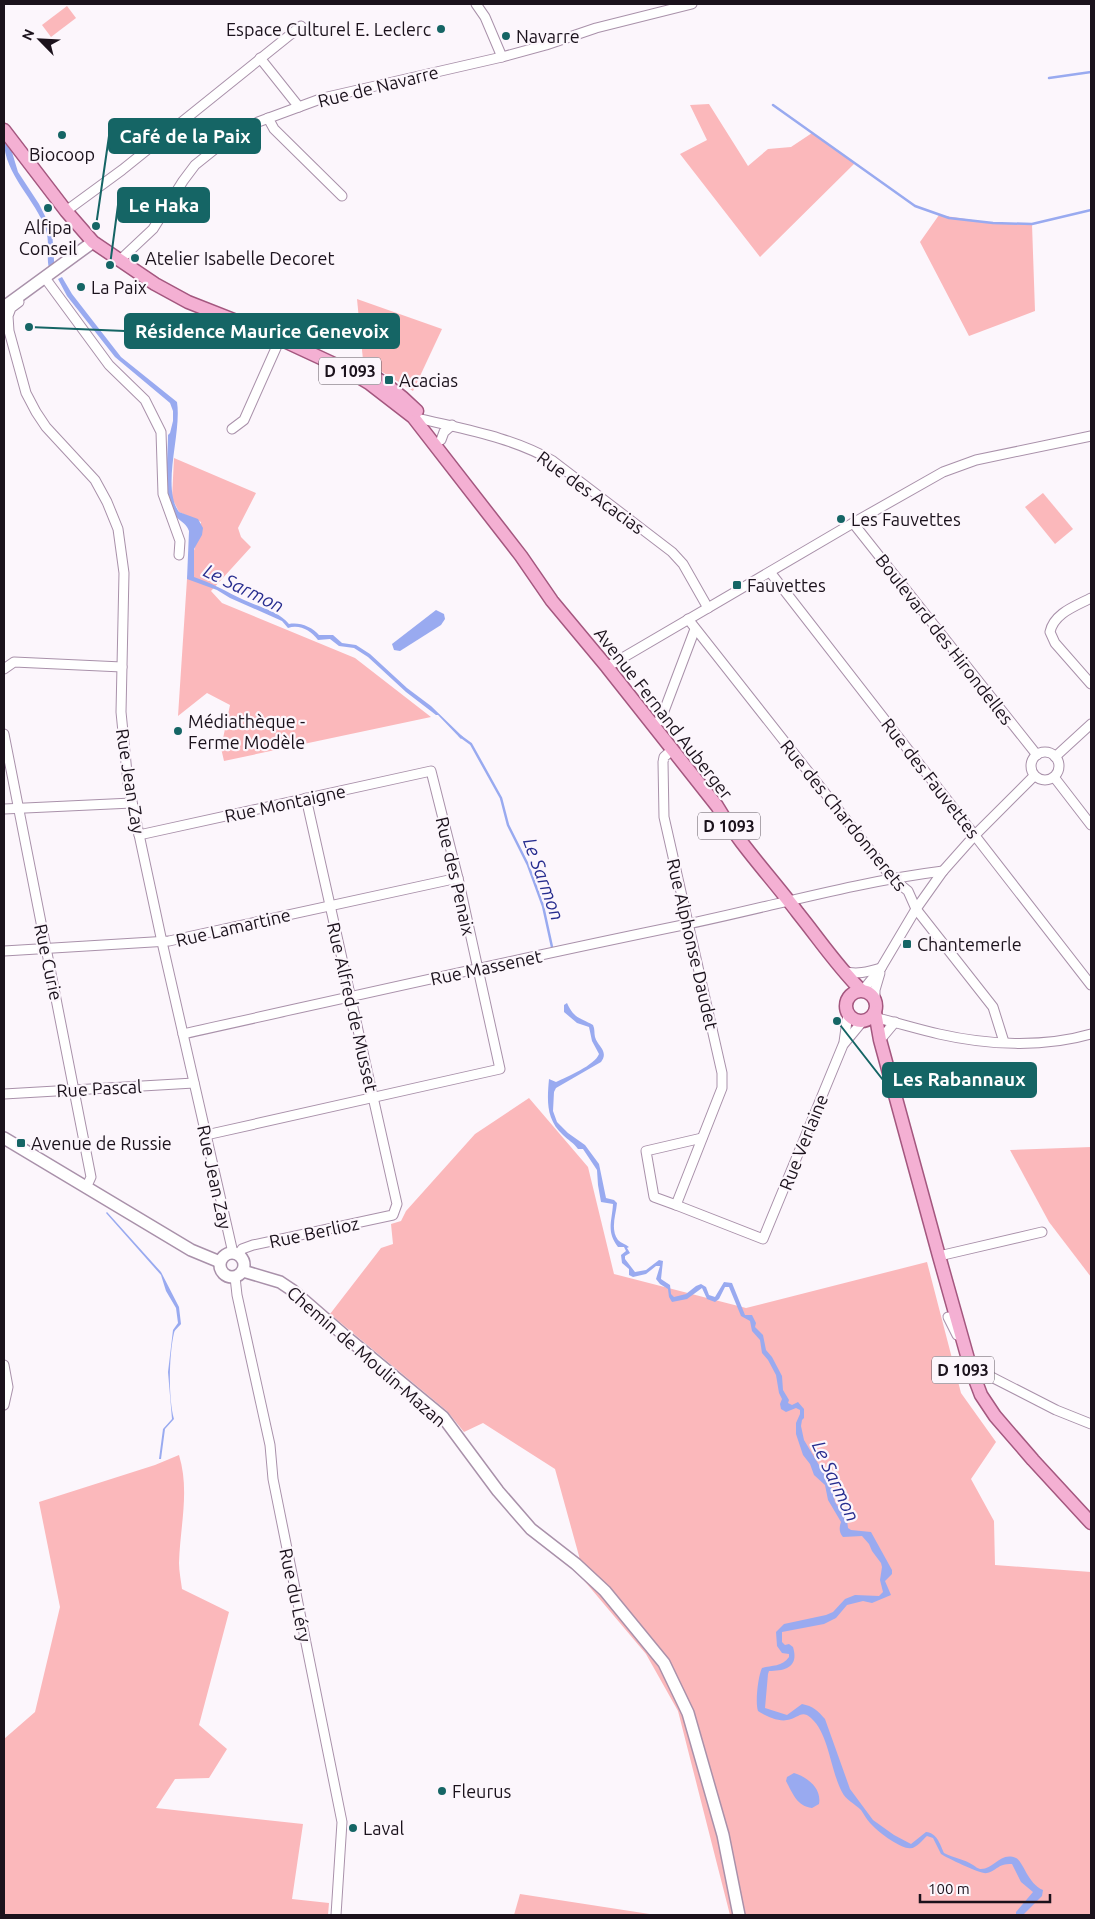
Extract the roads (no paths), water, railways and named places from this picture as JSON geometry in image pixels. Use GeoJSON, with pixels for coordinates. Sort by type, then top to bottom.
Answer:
{"type":"FeatureCollection","features":[{"type":"Feature","properties":{"kind":"main road","name":"D 1093"},"geometry":{"type":"LineString","coordinates":[[4,130],[66,212],[92,242],[120,260]]}},
{"type":"Feature","properties":{"kind":"main road","name":"Avenue Fernand Auberger"},"geometry":{"type":"LineString","coordinates":[[120,260],[183,300],[280,339],[352,364],[374,376],[398,394],[427,421],[478,500]]}},
{"type":"Feature","properties":{"kind":"main road","name":"Avenue Fernand Auberger"},"geometry":{"type":"LineString","coordinates":[[280,339],[349,371],[369,383],[413,417],[478,500],[552,601],[717,806],[731,830],[788,900],[841,970],[862,990]]}},
{"type":"Feature","properties":{"kind":"main road","name":"Avenue Fernand Auberger"},"geometry":{"type":"LineString","coordinates":[[841,970],[850,998]]}},
{"type":"Feature","properties":{"kind":"main road"},"geometry":{"type":"LineString","coordinates":[[862,990],[872,994],[873,1012],[856,1021],[848,1014],[846,1008],[850,998],[862,990]]}},
{"type":"Feature","properties":{"kind":"main road","name":"D 1093"},"geometry":{"type":"LineString","coordinates":[[873,1012],[970,1366],[981,1395],[995,1416],[1091,1523]]}},
{"type":"Feature","properties":{"kind":"main road","name":"D 1093"},"geometry":{"type":"LineString","coordinates":[[939,1256],[940,1287],[965,1376],[973,1395],[983,1412],[1033,1460]]}},
{"type":"Feature","properties":{"kind":"street"},"geometry":{"type":"LineString","coordinates":[[476,4],[485,17],[502,57]]}},
{"type":"Feature","properties":{"kind":"street","name":"Rue de Navarre"},"geometry":{"type":"LineString","coordinates":[[120,260],[154,229],[182,180],[195,165],[231,137],[268,118],[323,98],[502,57],[546,45],[596,28],[692,4]]}},
{"type":"Feature","properties":{"kind":"street"},"geometry":{"type":"LineString","coordinates":[[66,212],[122,170],[301,26]]}},
{"type":"Feature","properties":{"kind":"street"},"geometry":{"type":"LineString","coordinates":[[260,58],[299,106]]}},
{"type":"Feature","properties":{"kind":"street"},"geometry":{"type":"LineString","coordinates":[[268,118],[274,129],[342,196]]}},
{"type":"Feature","properties":{"kind":"street"},"geometry":{"type":"LineString","coordinates":[[4,307],[92,242]]}},
{"type":"Feature","properties":{"kind":"street"},"geometry":{"type":"LineString","coordinates":[[45,278],[109,365],[145,400],[161,432],[163,494],[178,534],[180,555]]}},
{"type":"Feature","properties":{"kind":"street","name":"Rue Jean Zay"},"geometry":{"type":"LineString","coordinates":[[33,286],[27,296],[11,308],[6,328],[26,393],[36,412],[46,427],[95,480],[107,502],[118,529],[124,573],[121,712],[124,752],[132,803],[206,1136],[236,1254]]}},
{"type":"Feature","properties":{"kind":"street"},"geometry":{"type":"LineString","coordinates":[[232,428],[244,420],[280,339]]}},
{"type":"Feature","properties":{"kind":"street","name":"Rue des Acacias"},"geometry":{"type":"LineString","coordinates":[[413,417],[519,444],[535,450],[553,461],[672,552],[683,564],[708,608]]}},
{"type":"Feature","properties":{"kind":"street"},"geometry":{"type":"LineString","coordinates":[[441,440],[444,432],[452,426]]}},
{"type":"Feature","properties":{"kind":"street"},"geometry":{"type":"LineString","coordinates":[[607,667],[853,523],[951,469],[976,460],[1091,436]]}},
{"type":"Feature","properties":{"kind":"street","name":"Boulevard des Hirondelles"},"geometry":{"type":"LineString","coordinates":[[853,523],[1037,755]]}},
{"type":"Feature","properties":{"kind":"street","name":"Rue des Fauvettes"},"geometry":{"type":"LineString","coordinates":[[770,572],[1091,985]]}},
{"type":"Feature","properties":{"kind":"street"},"geometry":{"type":"LineString","coordinates":[[1091,598],[1058,616],[1050,632],[1055,643],[1091,684]]}},
{"type":"Feature","properties":{"kind":"street","name":"Rue des Chardonnerets"},"geometry":{"type":"LineString","coordinates":[[688,619],[892,878],[908,891],[916,909],[993,1007],[1004,1042]]}},
{"type":"Feature","properties":{"kind":"street"},"geometry":{"type":"LineString","coordinates":[[653,726],[661,719],[695,629]]}},
{"type":"Feature","properties":{"kind":"street"},"geometry":{"type":"LineString","coordinates":[[7,666],[14,662],[41,662],[122,667]]}},
{"type":"Feature","properties":{"kind":"street"},"geometry":{"type":"LineString","coordinates":[[1055,757],[1091,724]]}},
{"type":"Feature","properties":{"kind":"street","name":"Rue Curie"},"geometry":{"type":"LineString","coordinates":[[4,734],[17,808],[91,1177],[86,1188]]}},
{"type":"Feature","properties":{"kind":"street","name":"Rue Alphonse Daudet"},"geometry":{"type":"LineString","coordinates":[[672,750],[664,757],[663,762],[664,817],[722,1074],[722,1088],[676,1205]]}},
{"type":"Feature","properties":{"kind":"street"},"geometry":{"type":"LineString","coordinates":[[1048,753],[1055,757],[1058,765],[1054,777],[1042,780],[1034,776],[1031,763],[1037,755],[1048,753]]}},
{"type":"Feature","properties":{"kind":"street","name":"Rue Montaigne"},"geometry":{"type":"LineString","coordinates":[[139,835],[432,771]]}},
{"type":"Feature","properties":{"kind":"street","name":"Rue des Penaix"},"geometry":{"type":"LineString","coordinates":[[373,1099],[500,1069],[458,878],[432,771]]}},
{"type":"Feature","properties":{"kind":"street"},"geometry":{"type":"LineString","coordinates":[[862,990],[881,968],[916,909],[943,871],[975,835],[1034,776]]}},
{"type":"Feature","properties":{"kind":"street"},"geometry":{"type":"LineString","coordinates":[[1054,777],[1091,825]]}},
{"type":"Feature","properties":{"kind":"street","name":"Rue Alfred de Musset"},"geometry":{"type":"LineString","coordinates":[[306,798],[397,1204],[393,1215]]}},
{"type":"Feature","properties":{"kind":"street"},"geometry":{"type":"LineString","coordinates":[[4,809],[132,803]]}},
{"type":"Feature","properties":{"kind":"street","name":"Rue Massenet"},"geometry":{"type":"LineString","coordinates":[[183,1034],[478,968],[689,924],[788,900],[892,878],[943,871]]}},
{"type":"Feature","properties":{"kind":"street","name":"Rue Lamartine"},"geometry":{"type":"LineString","coordinates":[[4,951],[162,942],[458,878]]}},
{"type":"Feature","properties":{"kind":"street"},"geometry":{"type":"LineString","coordinates":[[841,970],[850,974],[866,973],[881,968]]}},
{"type":"Feature","properties":{"kind":"street"},"geometry":{"type":"LineString","coordinates":[[881,968],[875,990],[873,1012],[895,1022],[941,1034],[982,1041],[1033,1042],[1078,1038],[1091,1034]]}},
{"type":"Feature","properties":{"kind":"street","name":"Rue Verlaine"},"geometry":{"type":"LineString","coordinates":[[843,1045],[873,1012]]}},
{"type":"Feature","properties":{"kind":"street","name":"Rue Verlaine"},"geometry":{"type":"LineString","coordinates":[[676,1205],[763,1239],[843,1045],[848,1014]]}},
{"type":"Feature","properties":{"kind":"street"},"geometry":{"type":"LineString","coordinates":[[880,1040],[895,1022]]}},
{"type":"Feature","properties":{"kind":"street","name":"Rue Pascal"},"geometry":{"type":"LineString","coordinates":[[4,1094],[194,1083]]}},
{"type":"Feature","properties":{"kind":"street"},"geometry":{"type":"LineString","coordinates":[[206,1136],[373,1099]]}},
{"type":"Feature","properties":{"kind":"street"},"geometry":{"type":"LineString","coordinates":[[4,1138],[191,1250],[220,1262]]}},
{"type":"Feature","properties":{"kind":"street"},"geometry":{"type":"LineString","coordinates":[[676,1205],[654,1197],[646,1151],[702,1138]]}},
{"type":"Feature","properties":{"kind":"street","name":"Rue Berlioz"},"geometry":{"type":"LineString","coordinates":[[236,1254],[242,1249],[253,1245],[393,1215]]}},
{"type":"Feature","properties":{"kind":"street"},"geometry":{"type":"LineString","coordinates":[[939,1256],[1042,1232]]}},
{"type":"Feature","properties":{"kind":"street"},"geometry":{"type":"LineString","coordinates":[[226,1254],[236,1254],[244,1263],[239,1274],[229,1277],[222,1273],[220,1262],[226,1254]]}},
{"type":"Feature","properties":{"kind":"street","name":"Rue du Léry"},"geometry":{"type":"LineString","coordinates":[[239,1274],[237,1295],[270,1445],[273,1479],[342,1822],[336,1915]]}},
{"type":"Feature","properties":{"kind":"street","name":"Chemin de Moulin-Mazan"},"geometry":{"type":"LineString","coordinates":[[239,1274],[280,1282],[292,1290],[443,1417],[498,1491],[531,1529],[576,1564],[605,1591],[664,1664],[688,1713],[723,1835],[739,1915]]}},
{"type":"Feature","properties":{"kind":"street"},"geometry":{"type":"LineString","coordinates":[[948,1317],[970,1366],[1056,1410],[1091,1424]]}},
{"type":"Feature","properties":{"kind":"street"},"geometry":{"type":"LineString","coordinates":[[4,1365],[8,1387],[4,1405]]}},
{"type":"Feature","properties":{"kind":"water"},"geometry":{"type":"Polygon","coordinates":[[[4,141],[12,152],[18,172],[39,204],[52,230],[54,264],[49,268],[46,230],[9,165],[4,141]]]}},
{"type":"Feature","properties":{"kind":"water"},"geometry":{"type":"Polygon","coordinates":[[[62,277],[72,294],[121,357],[177,402],[178,415],[172,474],[174,501],[179,512],[198,519],[203,528],[202,535],[194,549],[194,577],[274,613],[289,624],[306,626],[319,635],[333,635],[342,643],[356,645],[370,654],[407,688],[431,706],[463,737],[461,739],[438,715],[406,692],[368,657],[354,648],[339,646],[330,639],[318,640],[309,631],[301,628],[288,628],[282,621],[230,598],[217,590],[187,579],[189,531],[174,514],[168,497],[167,487],[168,435],[173,421],[173,411],[170,403],[115,357],[67,296],[58,279],[62,277]]]}},
{"type":"Feature","properties":{"kind":"water"},"geometry":{"type":"Polygon","coordinates":[[[436,610],[444,614],[445,619],[441,625],[400,651],[394,650],[392,644],[436,610]]]}},
{"type":"Feature","properties":{"kind":"water"},"geometry":{"type":"Polygon","coordinates":[[[567,1003],[575,1015],[593,1025],[596,1040],[604,1055],[601,1062],[556,1088],[553,1111],[557,1122],[568,1133],[585,1145],[599,1164],[606,1198],[617,1203],[614,1231],[618,1240],[629,1247],[627,1248],[630,1253],[625,1256],[625,1259],[635,1272],[646,1270],[659,1260],[663,1261],[661,1279],[670,1285],[671,1294],[674,1297],[686,1294],[701,1284],[706,1287],[709,1295],[715,1297],[724,1282],[732,1283],[745,1315],[752,1315],[756,1323],[755,1327],[763,1335],[766,1350],[782,1376],[783,1390],[789,1400],[788,1403],[792,1405],[798,1402],[804,1409],[804,1418],[801,1426],[804,1440],[831,1485],[835,1502],[847,1520],[848,1528],[871,1532],[892,1570],[892,1574],[885,1581],[891,1595],[872,1603],[863,1601],[847,1605],[836,1618],[824,1624],[782,1632],[782,1642],[793,1647],[794,1659],[793,1663],[786,1669],[769,1671],[765,1708],[787,1715],[802,1704],[820,1714],[825,1719],[850,1789],[873,1820],[894,1835],[911,1844],[926,1832],[933,1834],[944,1853],[966,1861],[980,1869],[985,1869],[1006,1857],[1019,1860],[1033,1883],[1043,1890],[1042,1896],[1023,1915],[1016,1915],[1016,1912],[1033,1892],[1021,1882],[1012,1864],[1003,1865],[991,1872],[984,1873],[964,1866],[941,1854],[933,1838],[927,1836],[911,1848],[893,1842],[873,1826],[861,1810],[843,1795],[826,1742],[817,1725],[808,1715],[802,1714],[791,1719],[780,1720],[768,1717],[758,1711],[757,1690],[762,1668],[780,1664],[789,1657],[789,1654],[782,1653],[777,1646],[776,1632],[784,1624],[833,1612],[845,1599],[855,1595],[879,1596],[883,1592],[880,1580],[881,1563],[862,1536],[843,1537],[840,1530],[841,1522],[828,1500],[825,1485],[814,1475],[810,1464],[803,1455],[796,1434],[796,1423],[800,1410],[796,1408],[786,1412],[781,1409],[782,1399],[776,1375],[762,1353],[760,1340],[752,1331],[750,1321],[741,1316],[729,1287],[725,1287],[719,1299],[715,1302],[707,1299],[702,1288],[687,1299],[672,1302],[668,1289],[656,1279],[660,1266],[656,1266],[646,1274],[633,1277],[629,1275],[629,1269],[622,1263],[621,1255],[626,1251],[624,1247],[618,1247],[612,1236],[613,1204],[601,1202],[597,1170],[583,1149],[578,1149],[557,1129],[549,1109],[549,1079],[556,1082],[573,1074],[587,1066],[599,1054],[592,1041],[589,1027],[577,1023],[564,1012],[564,1005],[567,1003]]]}},
{"type":"Feature","properties":{"kind":"water"},"geometry":{"type":"Polygon","coordinates":[[[107,1212],[161,1272],[179,1307],[181,1324],[174,1333],[170,1364],[170,1388],[174,1419],[165,1429],[161,1459],[159,1459],[163,1429],[172,1419],[168,1372],[173,1330],[178,1323],[176,1308],[166,1291],[161,1275],[107,1212]]]}},
{"type":"Feature","properties":{"kind":"water"},"geometry":{"type":"Polygon","coordinates":[[[794,1773],[804,1777],[816,1788],[819,1804],[812,1808],[807,1807],[796,1799],[786,1781],[787,1777],[794,1773]]]}},
{"type":"Feature","properties":{"kind":"waterway"},"geometry":{"type":"LineString","coordinates":[[1049,78],[1091,72]]}},
{"type":"Feature","properties":{"kind":"waterway"},"geometry":{"type":"LineString","coordinates":[[773,105],[915,206],[949,218],[993,223],[1032,224],[1091,210]]}},
{"type":"Feature","properties":{"kind":"waterway","name":"Le Sarmon"},"geometry":{"type":"LineString","coordinates":[[460,736],[471,744],[501,798],[508,825],[528,865],[543,906],[552,947]]}},
{"type":"Feature","properties":{"kind":"place","name":"Espace Culturel E. Leclerc"},"geometry":{"type":"Point","coordinates":[441,29]}},
{"type":"Feature","properties":{"kind":"place","name":"Navarre"},"geometry":{"type":"Point","coordinates":[506,36]}},
{"type":"Feature","properties":{"kind":"place","name":"Biocoop"},"geometry":{"type":"Point","coordinates":[62,135]}},
{"type":"Feature","properties":{"kind":"place","name":"Alfipa Conseil"},"geometry":{"type":"Point","coordinates":[48,208]}},
{"type":"Feature","properties":{"kind":"place","name":"Café de la Paix"},"geometry":{"type":"Point","coordinates":[96,226]}},
{"type":"Feature","properties":{"kind":"place","name":"Atelier Isabelle Decoret"},"geometry":{"type":"Point","coordinates":[135,258]}},
{"type":"Feature","properties":{"kind":"place","name":"Le Haka"},"geometry":{"type":"Point","coordinates":[110,265]}},
{"type":"Feature","properties":{"kind":"place","name":"La Paix"},"geometry":{"type":"Point","coordinates":[81,287]}},
{"type":"Feature","properties":{"kind":"place","name":"Résidence Maurice Genevoix"},"geometry":{"type":"Point","coordinates":[29,327]}},
{"type":"Feature","properties":{"kind":"place","name":"Acacias"},"geometry":{"type":"Point","coordinates":[389,380]}},
{"type":"Feature","properties":{"kind":"place","name":"Les Fauvettes"},"geometry":{"type":"Point","coordinates":[841,519]}},
{"type":"Feature","properties":{"kind":"place","name":"Fauvettes"},"geometry":{"type":"Point","coordinates":[737,585]}},
{"type":"Feature","properties":{"kind":"place","name":"Médiathèque - Ferme Modèle"},"geometry":{"type":"Point","coordinates":[178,731]}},
{"type":"Feature","properties":{"kind":"place","name":"Chantemerle"},"geometry":{"type":"Point","coordinates":[907,944]}},
{"type":"Feature","properties":{"kind":"place","name":"Les Rabannaux"},"geometry":{"type":"Point","coordinates":[837,1021]}},
{"type":"Feature","properties":{"kind":"place","name":"Avenue de Russie"},"geometry":{"type":"Point","coordinates":[21,1143]}},
{"type":"Feature","properties":{"kind":"place","name":"Fleurus"},"geometry":{"type":"Point","coordinates":[442,1791]}},
{"type":"Feature","properties":{"kind":"place","name":"Laval"},"geometry":{"type":"Point","coordinates":[353,1828]}}]}
